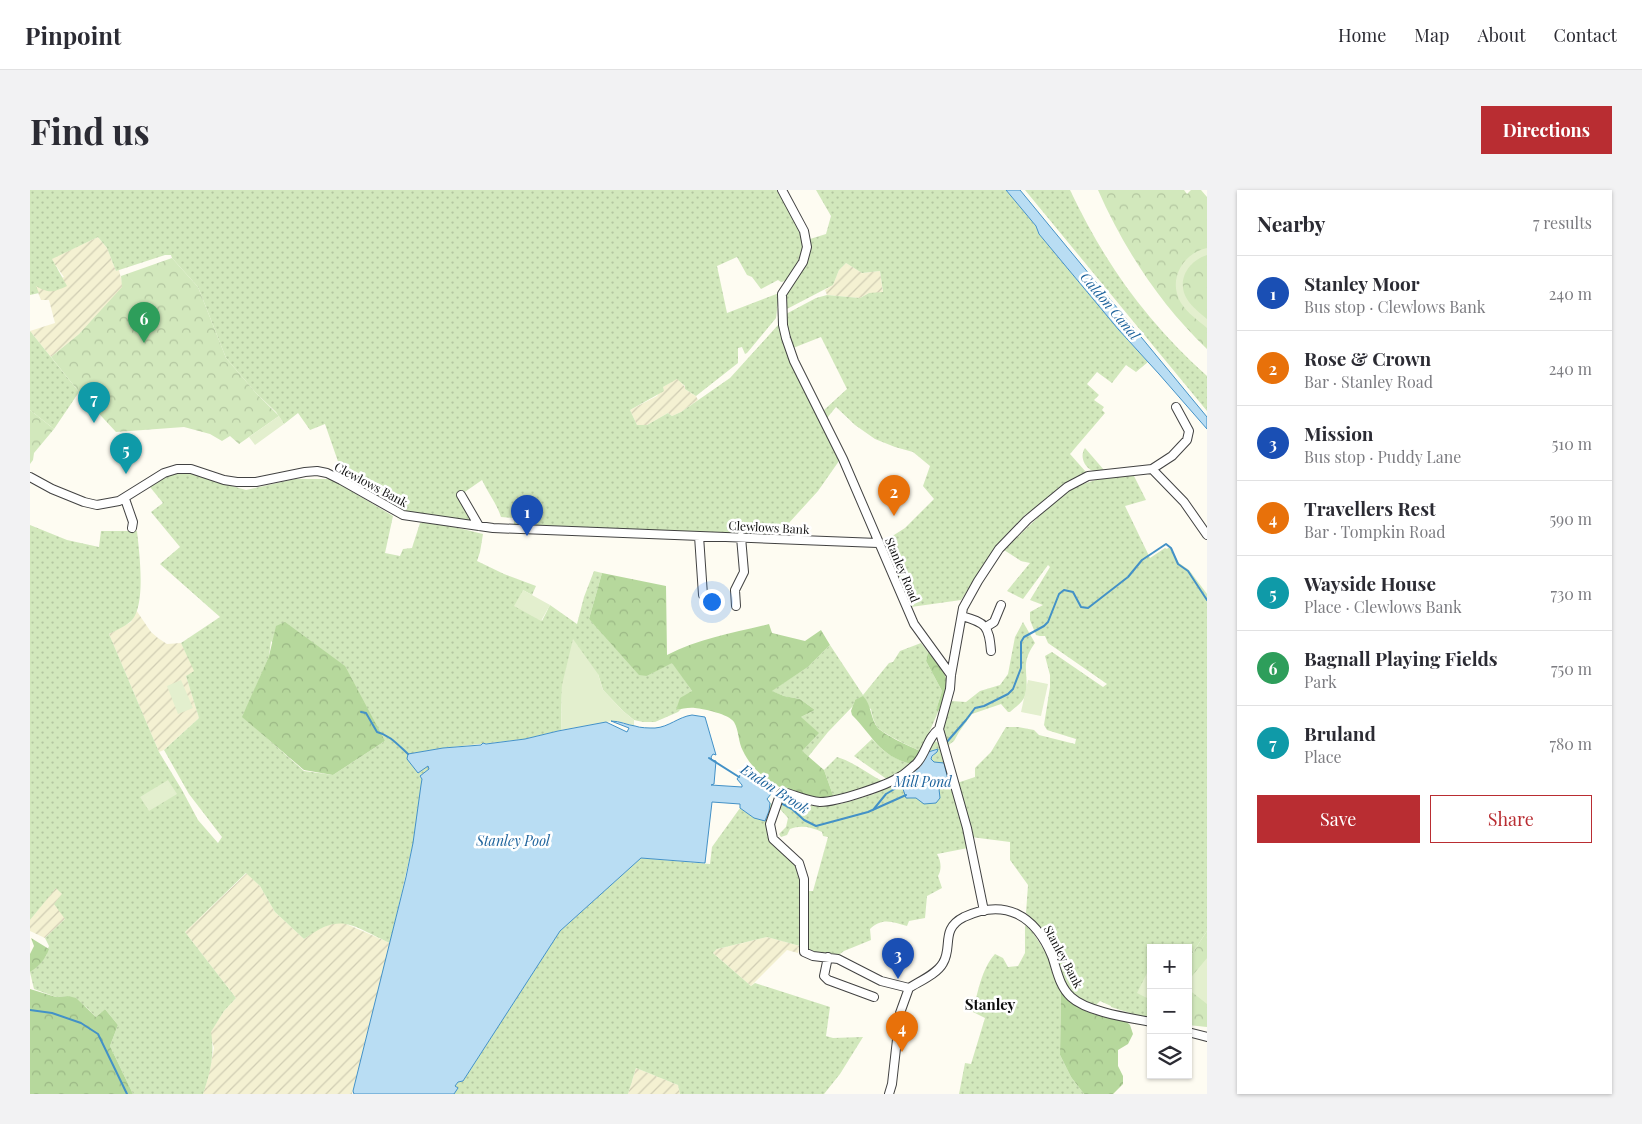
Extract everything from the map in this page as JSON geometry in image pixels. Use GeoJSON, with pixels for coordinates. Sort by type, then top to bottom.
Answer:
{"type":"FeatureCollection","features":[{"type":"Feature","properties":{"kind":"street","name":"Stanley Road"},"geometry":{"type":"LineString","coordinates":[[782,190],[804,231],[807,247],[803,262],[782,294],[783,325],[794,361],[842,459],[914,624],[951,675]]}},
{"type":"Feature","properties":{"kind":"street"},"geometry":{"type":"LineString","coordinates":[[984,911],[967,828],[939,729],[950,689],[963,608],[999,549],[1027,520],[1067,487],[1088,476],[1152,469],[1172,456],[1187,440],[1189,432],[1176,407]]}},
{"type":"Feature","properties":{"kind":"street","name":"Clewlows Bank"},"geometry":{"type":"LineString","coordinates":[[30,477],[52,489],[84,502],[97,505],[112,504],[125,498],[164,473],[177,469],[191,469],[224,480],[237,482],[256,482],[317,471],[327,473],[341,480],[403,515],[479,526],[524,530],[878,543]]}},
{"type":"Feature","properties":{"kind":"street"},"geometry":{"type":"LineString","coordinates":[[1152,469],[1184,502],[1207,535]]}},
{"type":"Feature","properties":{"kind":"street"},"geometry":{"type":"LineString","coordinates":[[461,495],[479,526]]}},
{"type":"Feature","properties":{"kind":"street"},"geometry":{"type":"LineString","coordinates":[[125,498],[133,522],[132,528]]}},
{"type":"Feature","properties":{"kind":"street"},"geometry":{"type":"LineString","coordinates":[[699,536],[703,595]]}},
{"type":"Feature","properties":{"kind":"street"},"geometry":{"type":"LineString","coordinates":[[736,606],[734,590],[744,572],[741,538]]}},
{"type":"Feature","properties":{"kind":"street"},"geometry":{"type":"LineString","coordinates":[[986,627],[994,622],[1002,606]]}},
{"type":"Feature","properties":{"kind":"street"},"geometry":{"type":"LineString","coordinates":[[962,616],[980,622],[986,627],[989,634],[991,651]]}},
{"type":"Feature","properties":{"kind":"street"},"geometry":{"type":"LineString","coordinates":[[890,1094],[900,1013],[909,988],[881,981],[838,959],[813,956],[804,952],[804,879],[802,870],[799,863],[772,838],[770,824],[782,792],[820,802],[828,801],[884,784],[901,776],[917,763],[933,734],[939,729]]}},
{"type":"Feature","properties":{"kind":"street","name":"Stanley Bank"},"geometry":{"type":"LineString","coordinates":[[909,988],[941,967],[947,955],[947,939],[955,923],[984,911],[1011,910],[1028,921],[1036,930],[1047,947],[1065,990],[1074,1000],[1097,1010],[1147,1021]]}},
{"type":"Feature","properties":{"kind":"street"},"geometry":{"type":"LineString","coordinates":[[828,957],[824,976],[828,980],[874,997]]}},
{"type":"Feature","properties":{"kind":"street"},"geometry":{"type":"LineString","coordinates":[[1192,1033],[1207,1037]]}},
{"type":"Feature","properties":{"kind":"shaded area"},"geometry":{"type":"Polygon","coordinates":[[[98,237],[107,248],[116,271],[119,270],[123,287],[79,334],[51,357],[30,331],[55,323],[49,300],[41,300],[35,285],[64,277],[51,259],[98,237]]]}},
{"type":"Feature","properties":{"kind":"shaded area"},"geometry":{"type":"Polygon","coordinates":[[[846,263],[862,273],[880,271],[883,293],[869,293],[860,298],[827,295],[825,290],[833,285],[839,270],[846,263]]]}},
{"type":"Feature","properties":{"kind":"shaded area"},"geometry":{"type":"Polygon","coordinates":[[[677,378],[685,389],[696,396],[698,400],[672,416],[668,413],[647,425],[637,425],[630,410],[657,396],[663,387],[677,378]]]}},
{"type":"Feature","properties":{"kind":"shaded area"},"geometry":{"type":"Polygon","coordinates":[[[136,610],[151,632],[158,638],[167,644],[181,643],[195,671],[186,676],[199,718],[164,750],[159,752],[109,634],[131,622],[136,610]]]}},
{"type":"Feature","properties":{"kind":"shaded area"},"geometry":{"type":"Polygon","coordinates":[[[247,873],[260,886],[275,912],[304,939],[316,930],[334,923],[344,923],[390,943],[352,1094],[203,1094],[214,1048],[210,1033],[224,1011],[236,998],[185,932],[247,873]]]}},
{"type":"Feature","properties":{"kind":"shaded area"},"geometry":{"type":"Polygon","coordinates":[[[56,887],[62,894],[65,919],[45,938],[30,931],[30,920],[56,887]]]}},
{"type":"Feature","properties":{"kind":"shaded area"},"geometry":{"type":"Polygon","coordinates":[[[767,937],[800,946],[798,953],[787,950],[751,986],[713,953],[717,949],[767,937]]]}},
{"type":"Feature","properties":{"kind":"shaded area"},"geometry":{"type":"Polygon","coordinates":[[[636,1068],[678,1085],[680,1094],[628,1094],[636,1068]]]}},
{"type":"Feature","properties":{"kind":"green space"},"geometry":{"type":"Polygon","coordinates":[[[30,190],[777,190],[804,239],[802,258],[785,281],[781,282],[778,280],[761,289],[752,277],[747,275],[737,257],[717,266],[727,313],[779,293],[776,318],[747,353],[745,354],[742,347],[738,348],[738,363],[696,396],[685,389],[685,386],[677,379],[663,387],[664,391],[630,410],[637,425],[647,425],[668,413],[672,416],[681,412],[730,378],[778,325],[783,344],[839,461],[818,491],[778,535],[514,527],[514,518],[501,517],[482,480],[459,496],[475,521],[468,522],[435,515],[410,515],[342,473],[325,424],[310,430],[298,413],[284,424],[276,412],[256,393],[226,358],[198,287],[171,255],[165,255],[116,271],[107,248],[98,237],[52,259],[67,286],[52,291],[36,286],[39,293],[30,295],[30,190]]]}},
{"type":"Feature","properties":{"kind":"green space"},"geometry":{"type":"Polygon","coordinates":[[[816,190],[1006,190],[1036,226],[1039,234],[1148,362],[1136,372],[1126,365],[1112,383],[1097,372],[1087,384],[1099,395],[1094,400],[1104,407],[1102,410],[1105,413],[1070,454],[1086,472],[1032,513],[1026,514],[1002,539],[961,600],[911,607],[883,542],[905,528],[934,499],[923,486],[930,466],[913,452],[875,439],[855,425],[836,407],[827,418],[824,410],[847,389],[821,337],[793,348],[785,322],[786,314],[816,298],[827,295],[860,298],[869,293],[883,292],[880,271],[862,273],[846,263],[839,270],[833,285],[785,310],[786,292],[807,260],[810,250],[810,239],[826,234],[831,216],[816,190]]]}},
{"type":"Feature","properties":{"kind":"green space"},"geometry":{"type":"Polygon","coordinates":[[[1025,190],[1070,190],[1098,243],[1129,290],[1165,334],[1207,376],[1207,411],[1025,190]]]}},
{"type":"Feature","properties":{"kind":"green space"},"geometry":{"type":"Polygon","coordinates":[[[1098,190],[1184,190],[1187,194],[1191,190],[1201,190],[1207,197],[1207,349],[1174,313],[1145,275],[1119,233],[1098,190]]]}},
{"type":"Feature","properties":{"kind":"green space"},"geometry":{"type":"Polygon","coordinates":[[[1207,248],[1207,255],[1189,267],[1183,279],[1183,285],[1189,302],[1207,319],[1207,328],[1183,307],[1177,294],[1176,285],[1180,269],[1185,262],[1191,255],[1207,248]]]}},
{"type":"Feature","properties":{"kind":"green space"},"geometry":{"type":"Polygon","coordinates":[[[172,258],[198,287],[226,358],[279,416],[239,444],[230,436],[222,441],[210,434],[184,427],[116,432],[79,392],[51,357],[79,334],[122,287],[121,276],[172,258]]]}},
{"type":"Feature","properties":{"kind":"green space"},"geometry":{"type":"Polygon","coordinates":[[[30,331],[79,392],[54,429],[30,410],[30,331]]]}},
{"type":"Feature","properties":{"kind":"green space"},"geometry":{"type":"Polygon","coordinates":[[[30,410],[54,429],[34,453],[30,464],[30,410]]]}},
{"type":"Feature","properties":{"kind":"green space"},"geometry":{"type":"Polygon","coordinates":[[[279,416],[284,424],[255,445],[249,437],[279,416]]]}},
{"type":"Feature","properties":{"kind":"green space"},"geometry":{"type":"Polygon","coordinates":[[[1085,448],[1104,470],[1093,471],[1088,468],[1084,463],[1083,457],[1085,448]]]}},
{"type":"Feature","properties":{"kind":"green space"},"geometry":{"type":"Polygon","coordinates":[[[174,472],[193,473],[246,490],[295,479],[331,479],[393,516],[385,553],[400,556],[403,549],[412,548],[420,523],[438,523],[483,534],[477,561],[536,586],[532,595],[523,590],[542,621],[550,605],[577,624],[584,597],[594,571],[602,573],[589,619],[647,676],[672,662],[692,691],[676,710],[681,709],[678,712],[655,722],[643,722],[634,720],[603,690],[598,674],[562,685],[561,730],[525,739],[443,748],[408,754],[418,773],[428,766],[429,769],[420,776],[422,779],[413,843],[390,943],[356,927],[338,923],[317,930],[304,939],[275,912],[260,886],[246,873],[185,932],[236,998],[224,1011],[211,1032],[211,1064],[203,1094],[133,1094],[110,1046],[118,1025],[105,1009],[96,1017],[86,1007],[68,996],[56,997],[34,989],[30,972],[46,956],[49,946],[45,938],[65,919],[54,904],[62,894],[56,888],[30,920],[30,525],[67,540],[99,547],[101,531],[137,531],[141,579],[139,605],[130,622],[109,634],[159,752],[198,820],[218,843],[222,837],[189,794],[164,750],[199,718],[186,676],[194,671],[181,643],[220,617],[160,564],[180,547],[151,512],[163,503],[150,487],[174,472]],[[271,641],[269,656],[243,717],[304,771],[333,775],[385,741],[271,641]]]}},
{"type":"Feature","properties":{"kind":"green space"},"geometry":{"type":"Polygon","coordinates":[[[1133,474],[1146,500],[1125,506],[1150,558],[1165,548],[1170,547],[1179,563],[1189,570],[1207,594],[1207,931],[1192,954],[1192,944],[1147,944],[1147,1018],[1111,1007],[1100,1001],[1096,1005],[1083,1000],[1068,987],[1063,980],[1045,937],[1026,913],[1028,885],[1010,860],[1010,842],[971,837],[957,783],[975,777],[975,768],[991,752],[1006,727],[1034,730],[1039,735],[1075,744],[1076,739],[1047,730],[1044,725],[1050,687],[1050,675],[1045,656],[1052,652],[1103,687],[1107,684],[1048,643],[1045,636],[1036,635],[1030,620],[1030,612],[1043,605],[1030,600],[1050,567],[1048,565],[1023,599],[1007,591],[1030,563],[1021,561],[1004,550],[1055,501],[1076,486],[1096,480],[1133,474]]]}},
{"type":"Feature","properties":{"kind":"green space"},"geometry":{"type":"Polygon","coordinates":[[[602,573],[666,586],[667,655],[704,640],[769,624],[772,633],[805,641],[821,630],[830,645],[808,667],[772,691],[784,696],[800,699],[815,710],[801,717],[819,733],[802,751],[824,770],[834,798],[807,797],[794,793],[781,788],[759,773],[750,763],[741,747],[736,725],[731,719],[722,714],[695,708],[676,710],[680,698],[692,691],[672,663],[647,676],[639,675],[589,619],[602,573]]]}},
{"type":"Feature","properties":{"kind":"green space"},"geometry":{"type":"Polygon","coordinates":[[[523,590],[550,605],[541,621],[514,606],[523,590]]]}},
{"type":"Feature","properties":{"kind":"green space"},"geometry":{"type":"Polygon","coordinates":[[[285,622],[345,666],[385,741],[333,775],[304,770],[242,717],[269,656],[276,626],[285,622]]]}},
{"type":"Feature","properties":{"kind":"green space"},"geometry":{"type":"Polygon","coordinates":[[[1023,622],[1035,643],[1027,659],[1027,682],[1024,698],[1010,712],[1001,704],[972,714],[954,741],[946,747],[943,729],[951,701],[966,702],[980,691],[1000,685],[1008,674],[1015,637],[1023,622]]]}},
{"type":"Feature","properties":{"kind":"green space"},"geometry":{"type":"Polygon","coordinates":[[[573,639],[598,674],[603,690],[634,720],[634,726],[612,721],[561,730],[562,685],[573,639]]]}},
{"type":"Feature","properties":{"kind":"green space"},"geometry":{"type":"Polygon","coordinates":[[[921,643],[928,652],[926,661],[942,691],[936,710],[938,712],[921,751],[878,728],[871,709],[855,700],[853,706],[828,732],[808,757],[801,751],[801,717],[815,710],[800,699],[771,691],[808,667],[830,645],[863,695],[889,663],[893,662],[900,651],[921,643]]]}},
{"type":"Feature","properties":{"kind":"green space"},"geometry":{"type":"Polygon","coordinates":[[[928,652],[945,674],[947,686],[938,712],[936,710],[942,691],[926,661],[928,652]]]}},
{"type":"Feature","properties":{"kind":"green space"},"geometry":{"type":"Polygon","coordinates":[[[181,680],[193,708],[178,714],[167,686],[181,680]]]}},
{"type":"Feature","properties":{"kind":"green space"},"geometry":{"type":"Polygon","coordinates":[[[1028,680],[1048,684],[1041,716],[1021,712],[1028,680]]]}},
{"type":"Feature","properties":{"kind":"green space"},"geometry":{"type":"Polygon","coordinates":[[[863,696],[875,724],[881,731],[921,751],[911,764],[891,756],[877,744],[852,715],[851,711],[855,700],[863,696]]]}},
{"type":"Feature","properties":{"kind":"green space"},"geometry":{"type":"Polygon","coordinates":[[[872,739],[889,754],[911,764],[898,775],[888,780],[854,756],[872,739]]]}},
{"type":"Feature","properties":{"kind":"green space"},"geometry":{"type":"Polygon","coordinates":[[[934,741],[940,746],[968,848],[937,854],[940,865],[938,876],[942,888],[927,896],[925,918],[909,921],[907,926],[888,922],[874,925],[870,929],[871,940],[844,951],[837,956],[809,952],[806,948],[807,891],[813,891],[828,837],[823,836],[822,832],[818,830],[802,827],[790,829],[787,835],[781,837],[779,834],[786,827],[788,818],[779,808],[783,798],[805,806],[841,804],[874,794],[900,780],[938,789],[934,762],[931,759],[938,749],[925,753],[934,741]]]}},
{"type":"Feature","properties":{"kind":"green space"},"geometry":{"type":"Polygon","coordinates":[[[837,757],[884,782],[834,798],[824,770],[837,757]]]}},
{"type":"Feature","properties":{"kind":"green space"},"geometry":{"type":"Polygon","coordinates":[[[168,780],[177,794],[149,811],[140,797],[168,780]]]}},
{"type":"Feature","properties":{"kind":"green space"},"geometry":{"type":"Polygon","coordinates":[[[770,803],[775,805],[768,832],[798,864],[801,872],[802,942],[800,946],[767,937],[717,949],[713,953],[751,986],[755,983],[830,1007],[826,1036],[833,1038],[863,1037],[840,1074],[824,1094],[680,1094],[678,1085],[636,1068],[628,1094],[454,1094],[458,1088],[455,1086],[458,1082],[463,1081],[560,931],[641,858],[710,864],[712,847],[740,808],[754,818],[769,811],[770,803]]]}},
{"type":"Feature","properties":{"kind":"green space"},"geometry":{"type":"Polygon","coordinates":[[[1025,925],[1032,931],[1051,961],[1053,975],[1061,991],[1060,1055],[1071,1077],[1084,1094],[959,1094],[965,1063],[971,1064],[985,1018],[973,1012],[983,974],[995,954],[1003,958],[1008,967],[1018,966],[1025,953],[1025,925]]]}},
{"type":"Feature","properties":{"kind":"green space"},"geometry":{"type":"Polygon","coordinates":[[[1207,931],[1207,1027],[1192,1025],[1192,954],[1207,931]]]}},
{"type":"Feature","properties":{"kind":"green space"},"geometry":{"type":"Polygon","coordinates":[[[31,938],[49,949],[46,956],[30,972],[30,954],[34,946],[31,938]]]}},
{"type":"Feature","properties":{"kind":"green space"},"geometry":{"type":"Polygon","coordinates":[[[1207,958],[1207,1004],[1192,992],[1192,976],[1207,958]]]}},
{"type":"Feature","properties":{"kind":"green space"},"geometry":{"type":"Polygon","coordinates":[[[1147,973],[1147,998],[1137,993],[1147,973]]]}},
{"type":"Feature","properties":{"kind":"green space"},"geometry":{"type":"Polygon","coordinates":[[[30,989],[56,997],[68,996],[76,998],[96,1017],[105,1009],[118,1025],[110,1046],[133,1094],[30,1094],[30,989]]]}},
{"type":"Feature","properties":{"kind":"green space"},"geometry":{"type":"Polygon","coordinates":[[[1061,991],[1075,1005],[1090,1013],[1125,1020],[1130,1025],[1133,1034],[1128,1044],[1118,1050],[1118,1066],[1123,1076],[1123,1084],[1113,1094],[1084,1094],[1071,1077],[1060,1055],[1061,991]]]}},
{"type":"Feature","properties":{"kind":"water","name":"Caldon Canal"},"geometry":{"type":"Polygon","coordinates":[[[1006,190],[1020,190],[1207,417],[1207,429],[1118,329],[1039,234],[1036,226],[1006,190]]]}},
{"type":"Feature","properties":{"kind":"water","name":"Stanley Pool"},"geometry":{"type":"Polygon","coordinates":[[[692,715],[705,717],[716,755],[713,754],[711,757],[712,760],[716,761],[714,784],[711,785],[742,787],[737,779],[740,775],[758,781],[771,794],[767,799],[770,803],[765,821],[754,818],[740,808],[740,804],[712,802],[705,863],[641,858],[560,931],[463,1081],[458,1082],[455,1086],[458,1088],[454,1094],[354,1094],[353,1091],[406,877],[422,779],[420,776],[429,769],[428,766],[418,773],[407,759],[408,754],[443,748],[525,739],[606,722],[627,732],[629,728],[611,721],[639,727],[655,728],[692,715]]]}},
{"type":"Feature","properties":{"kind":"water","name":"Mill Pond"},"geometry":{"type":"Polygon","coordinates":[[[938,749],[931,759],[934,762],[944,763],[949,784],[939,789],[940,798],[936,803],[924,804],[916,798],[906,798],[900,780],[925,753],[938,749]]]}},
{"type":"Feature","properties":{"kind":"waterway","name":"Endon Brook"},"geometry":{"type":"LineString","coordinates":[[946,743],[975,708],[984,706],[1008,694],[1013,689],[1021,668],[1021,642],[1024,637],[1048,622],[1059,594],[1064,590],[1073,592],[1081,607],[1088,608],[1128,577],[1142,560],[1166,544],[1171,548],[1178,564],[1188,571],[1207,600]]}},
{"type":"Feature","properties":{"kind":"waterway"},"geometry":{"type":"LineString","coordinates":[[361,712],[366,713],[377,732],[390,738],[408,754]]}},
{"type":"Feature","properties":{"kind":"waterway","name":"Endon Brook"},"geometry":{"type":"LineString","coordinates":[[709,758],[739,777]]}},
{"type":"Feature","properties":{"kind":"waterway"},"geometry":{"type":"LineString","coordinates":[[873,810],[886,794],[903,784]]}},
{"type":"Feature","properties":{"kind":"waterway","name":"Endon Brook"},"geometry":{"type":"LineString","coordinates":[[779,802],[816,826],[868,812],[906,795]]}},
{"type":"Feature","properties":{"kind":"waterway","name":"Endon Brook"},"geometry":{"type":"LineString","coordinates":[[30,1010],[52,1013],[81,1023],[98,1034],[127,1094]]}},
{"type":"Feature","properties":{"kind":"place","name":"Bagnall Playing Fields"},"geometry":{"type":"Point","coordinates":[144,343]}},
{"type":"Feature","properties":{"kind":"place","name":"Bruland"},"geometry":{"type":"Point","coordinates":[94,423]}},
{"type":"Feature","properties":{"kind":"place","name":"Wayside House"},"geometry":{"type":"Point","coordinates":[126,474]}},
{"type":"Feature","properties":{"kind":"place","name":"Rose & Crown"},"geometry":{"type":"Point","coordinates":[894,516]}},
{"type":"Feature","properties":{"kind":"place","name":"Stanley Moor"},"geometry":{"type":"Point","coordinates":[527,536]}},
{"type":"Feature","properties":{"kind":"place","name":"Mission"},"geometry":{"type":"Point","coordinates":[898,979]}},
{"type":"Feature","properties":{"kind":"place","name":"Travellers Rest"},"geometry":{"type":"Point","coordinates":[902,1052]}},
{"type":"Feature","properties":{"kind":"district","name":"Stanley"},"geometry":{"type":"Point","coordinates":[990,1005]}}]}
